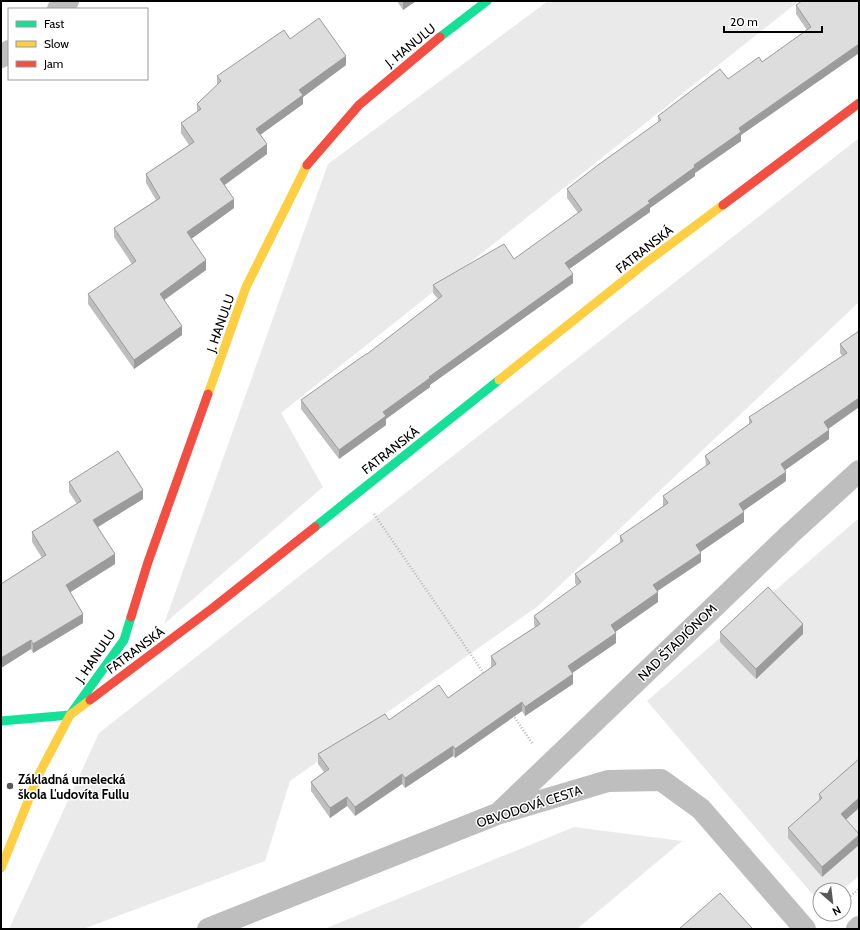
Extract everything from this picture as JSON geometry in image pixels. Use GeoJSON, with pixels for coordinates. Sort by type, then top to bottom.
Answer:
{"type":"FeatureCollection","features":[{"type":"Feature","properties":{"kind":"street"},"geometry":{"type":"LineString","coordinates":[[59,8],[68,1]]}},
{"type":"Feature","properties":{"kind":"street","name":"J. HANULU"},"geometry":{"type":"LineString","coordinates":[[70,715],[124,640],[148,562],[246,287],[306,166],[359,105],[427,47],[487,1]]}},
{"type":"Feature","properties":{"kind":"street","name":"FATRANSKÁ"},"geometry":{"type":"LineString","coordinates":[[1,868],[39,774],[70,715],[214,607],[648,261],[859,103]]}},
{"type":"Feature","properties":{"kind":"street","name":"NAD ŠTADIÓNOM"},"geometry":{"type":"LineString","coordinates":[[497,814],[789,535],[859,472]]}},
{"type":"Feature","properties":{"kind":"street"},"geometry":{"type":"LineString","coordinates":[[1,721],[70,715]]}},
{"type":"Feature","properties":{"kind":"street","name":"OBVODOVÁ CESTA"},"geometry":{"type":"LineString","coordinates":[[208,929],[497,814],[608,781],[661,780],[701,809],[804,929]]}},
{"type":"Feature","properties":{"kind":"path"},"geometry":{"type":"LineString","coordinates":[[359,492],[489,681]]}},
{"type":"Feature","properties":{"kind":"path"},"geometry":{"type":"LineString","coordinates":[[512,714],[548,766]]}},
{"type":"Feature","properties":{"kind":"shaded area"},"geometry":{"type":"Polygon","coordinates":[[[548,1],[799,1],[281,413],[323,487],[164,624],[328,164],[548,1]]]}},
{"type":"Feature","properties":{"kind":"shaded area"},"geometry":{"type":"Polygon","coordinates":[[[859,138],[859,302],[538,606],[290,781],[265,861],[83,929],[9,929],[99,733],[859,138]]]}},
{"type":"Feature","properties":{"kind":"shaded area"},"geometry":{"type":"Polygon","coordinates":[[[859,518],[859,876],[852,882],[812,882],[812,894],[647,701],[859,518]]]}},
{"type":"Feature","properties":{"kind":"shaded area"},"geometry":{"type":"Polygon","coordinates":[[[574,827],[682,841],[577,929],[324,929],[574,827]]]}},
{"type":"Feature","properties":{"kind":"building"},"geometry":{"type":"Polygon","coordinates":[[[802,1],[859,1],[859,44],[739,128],[741,132],[694,165],[695,167],[648,201],[650,203],[565,263],[573,274],[429,377],[430,378],[383,412],[386,416],[339,450],[301,400],[367,354],[442,296],[433,285],[504,244],[514,259],[582,210],[567,189],[661,120],[658,116],[720,69],[728,79],[759,57],[762,62],[811,27],[796,5],[802,1]]]}},
{"type":"Feature","properties":{"kind":"building"},"geometry":{"type":"Polygon","coordinates":[[[319,18],[346,56],[299,90],[303,95],[256,129],[267,144],[220,179],[234,199],[187,232],[206,260],[160,294],[182,326],[134,360],[88,294],[136,261],[114,228],[160,198],[146,174],[194,142],[181,123],[201,109],[197,104],[221,81],[217,76],[284,30],[290,39],[319,18]]]}},
{"type":"Feature","properties":{"kind":"building"},"geometry":{"type":"Polygon","coordinates":[[[859,331],[859,398],[824,422],[829,430],[781,464],[786,472],[739,504],[744,512],[696,545],[701,553],[653,585],[658,592],[611,625],[616,633],[568,666],[573,674],[525,707],[522,702],[455,749],[453,746],[405,778],[402,774],[355,807],[347,797],[330,808],[311,782],[329,769],[318,754],[385,714],[389,720],[439,685],[448,698],[496,664],[491,656],[540,624],[534,616],[581,582],[575,574],[623,541],[620,536],[668,503],[663,496],[710,463],[705,456],[752,422],[749,417],[847,353],[840,344],[859,331]]]}},
{"type":"Feature","properties":{"kind":"building"},"geometry":{"type":"Polygon","coordinates":[[[118,451],[143,490],[93,520],[115,554],[66,585],[83,614],[33,644],[31,640],[1,658],[1,584],[46,555],[32,532],[81,501],[69,482],[118,451]]]}},
{"type":"Feature","properties":{"kind":"building"},"geometry":{"type":"Polygon","coordinates":[[[768,587],[803,624],[756,669],[720,632],[768,587]]]}},
{"type":"Feature","properties":{"kind":"building"},"geometry":{"type":"Polygon","coordinates":[[[859,759],[859,798],[841,814],[859,835],[822,867],[788,828],[822,798],[819,794],[859,759]]]}},
{"type":"Feature","properties":{"kind":"building"},"geometry":{"type":"Polygon","coordinates":[[[720,893],[752,928],[751,929],[679,929],[720,893]]]}},
{"type":"Feature","properties":{"kind":"traffic: fast"},"geometry":{"type":"LineString","coordinates":[[440,37],[487,1]]}},
{"type":"Feature","properties":{"kind":"traffic: fast"},"geometry":{"type":"LineString","coordinates":[[315,527],[499,380]]}},
{"type":"Feature","properties":{"kind":"traffic: fast"},"geometry":{"type":"LineString","coordinates":[[1,721],[70,715],[124,640],[131,617]]}},
{"type":"Feature","properties":{"kind":"traffic: slow"},"geometry":{"type":"LineString","coordinates":[[208,394],[246,287],[307,165]]}},
{"type":"Feature","properties":{"kind":"traffic: slow"},"geometry":{"type":"LineString","coordinates":[[499,380],[648,261],[723,205]]}},
{"type":"Feature","properties":{"kind":"traffic: slow"},"geometry":{"type":"LineString","coordinates":[[1,868],[39,774],[70,715],[90,700]]}},
{"type":"Feature","properties":{"kind":"traffic: jam"},"geometry":{"type":"LineString","coordinates":[[307,165],[359,105],[440,37]]}},
{"type":"Feature","properties":{"kind":"traffic: jam"},"geometry":{"type":"LineString","coordinates":[[723,205],[859,103]]}},
{"type":"Feature","properties":{"kind":"traffic: jam"},"geometry":{"type":"LineString","coordinates":[[131,617],[148,562],[208,394]]}},
{"type":"Feature","properties":{"kind":"traffic: jam"},"geometry":{"type":"LineString","coordinates":[[90,700],[214,607],[315,527]]}},
{"type":"Feature","properties":{"kind":"place","name":"Základná umelecká škola Ľudovíta Fullu"},"geometry":{"type":"Point","coordinates":[10,786]}}]}
